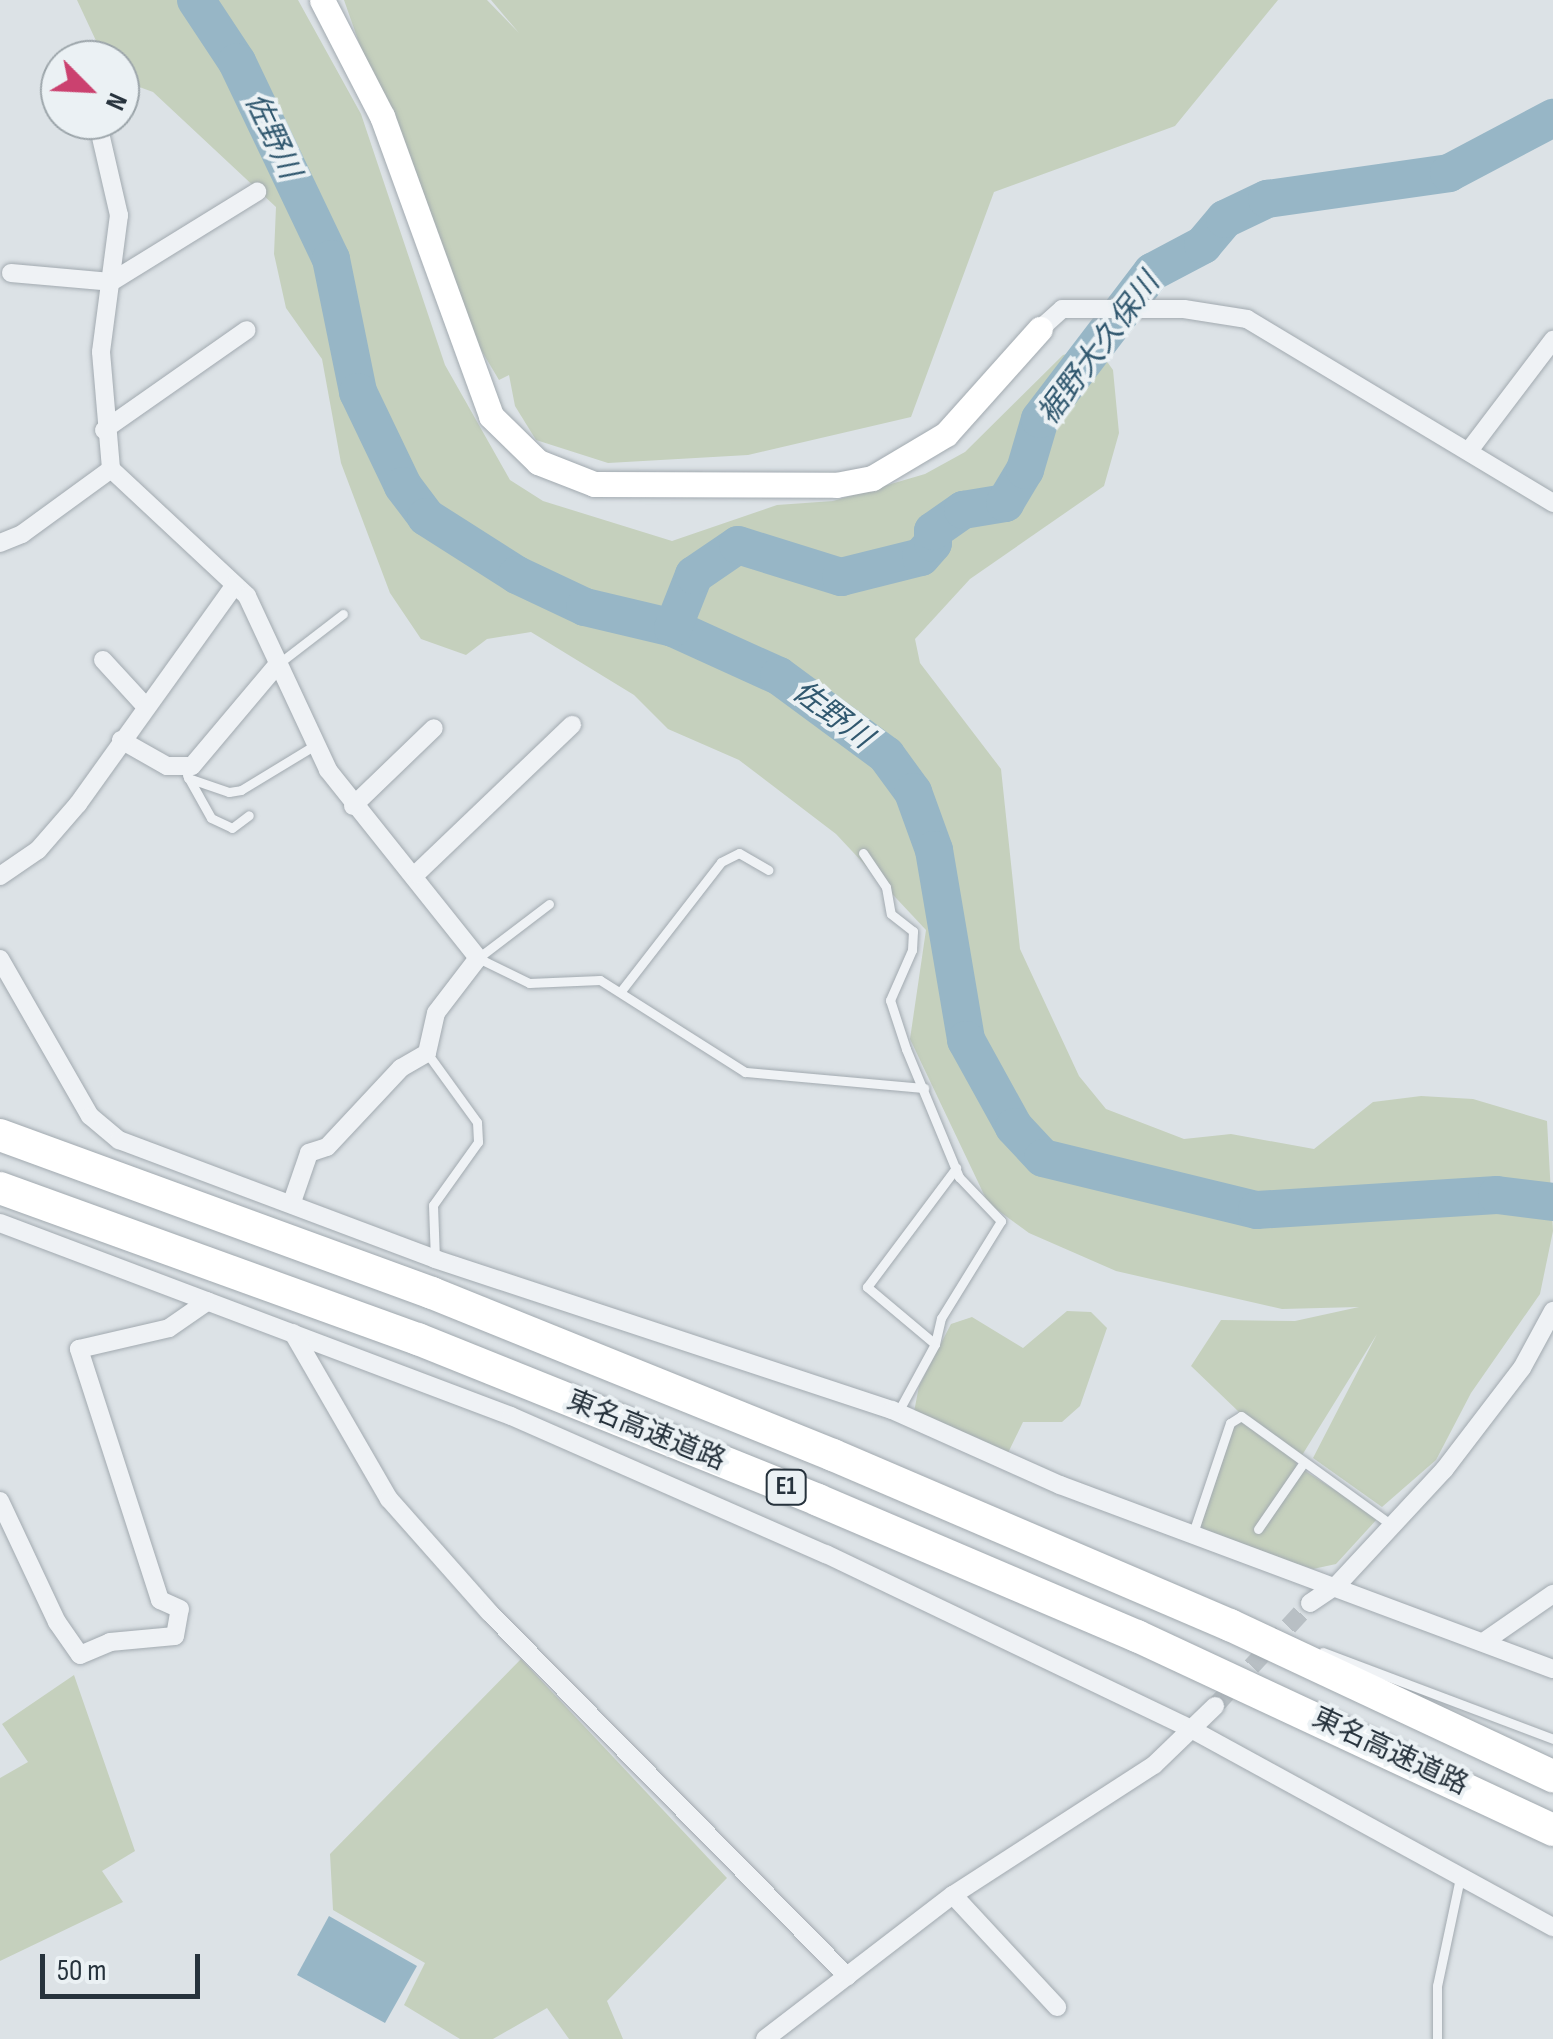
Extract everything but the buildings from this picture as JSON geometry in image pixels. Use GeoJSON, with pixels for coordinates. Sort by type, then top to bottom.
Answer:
{"type":"FeatureCollection","features":[{"type":"Feature","properties":{"kind":"highway","name":"東名高速道路"},"geometry":{"type":"LineString","coordinates":[[0,1135],[575,1350],[1230,1625],[1553,1776]]}},
{"type":"Feature","properties":{"kind":"highway","name":"東名高速道路"},"geometry":{"type":"LineString","coordinates":[[0,1188],[418,1339],[818,1500],[1422,1767],[1553,1830]]}},
{"type":"Feature","properties":{"kind":"street"},"geometry":{"type":"LineString","coordinates":[[322,0],[382,116],[491,416],[538,462],[594,484],[836,485],[872,478],[946,434],[1040,329],[1062,310],[1184,309],[1246,319],[1471,448],[1553,503]]}},
{"type":"Feature","properties":{"kind":"street"},"geometry":{"type":"LineString","coordinates":[[103,140],[117,190],[111,282],[100,352],[104,430],[111,469],[247,596],[316,744],[352,806],[416,874],[478,958],[436,1013],[427,1053],[401,1068],[328,1147],[309,1153],[292,1202]]}},
{"type":"Feature","properties":{"kind":"street"},"geometry":{"type":"LineString","coordinates":[[11,273],[111,282],[257,192]]}},
{"type":"Feature","properties":{"kind":"street"},"geometry":{"type":"LineString","coordinates":[[104,430],[248,330]]}},
{"type":"Feature","properties":{"kind":"street"},"geometry":{"type":"LineString","coordinates":[[1471,448],[1553,340]]}},
{"type":"Feature","properties":{"kind":"street"},"geometry":{"type":"LineString","coordinates":[[0,543],[22,534],[111,469]]}},
{"type":"Feature","properties":{"kind":"street"},"geometry":{"type":"LineString","coordinates":[[0,876],[38,850],[235,585]]}},
{"type":"Feature","properties":{"kind":"street"},"geometry":{"type":"LineString","coordinates":[[103,660],[146,706]]}},
{"type":"Feature","properties":{"kind":"street"},"geometry":{"type":"LineString","coordinates":[[121,740],[186,773],[278,664]]}},
{"type":"Feature","properties":{"kind":"street"},"geometry":{"type":"LineString","coordinates":[[416,874],[572,725]]}},
{"type":"Feature","properties":{"kind":"street"},"geometry":{"type":"LineString","coordinates":[[352,806],[434,728]]}},
{"type":"Feature","properties":{"kind":"street"},"geometry":{"type":"LineString","coordinates":[[0,960],[90,1116],[118,1140],[292,1202],[436,1260],[898,1412],[1060,1484],[1338,1584],[1553,1668]]}},
{"type":"Feature","properties":{"kind":"street"},"geometry":{"type":"LineString","coordinates":[[0,1224],[511,1416],[826,1554],[1192,1729],[1553,1927]]}},
{"type":"Feature","properties":{"kind":"street"},"geometry":{"type":"LineString","coordinates":[[0,1501],[56,1622],[80,1655],[110,1642],[176,1636],[180,1609],[160,1600],[79,1349],[169,1328],[208,1301]]}},
{"type":"Feature","properties":{"kind":"street"},"geometry":{"type":"LineString","coordinates":[[1310,1604],[1338,1584],[1444,1470],[1522,1368],[1553,1311]]}},
{"type":"Feature","properties":{"kind":"street"},"geometry":{"type":"LineString","coordinates":[[293,1334],[389,1499],[489,1612],[846,1976]]}},
{"type":"Feature","properties":{"kind":"street"},"geometry":{"type":"LineString","coordinates":[[1485,1641],[1553,1594]]}},
{"type":"Feature","properties":{"kind":"street"},"geometry":{"type":"LineString","coordinates":[[765,2039],[953,1895],[1154,1765],[1215,1706]]}},
{"type":"Feature","properties":{"kind":"street"},"geometry":{"type":"LineString","coordinates":[[953,1895],[1058,2007]]}},
{"type":"Feature","properties":{"kind":"lane"},"geometry":{"type":"LineString","coordinates":[[278,664],[344,614]]}},
{"type":"Feature","properties":{"kind":"lane"},"geometry":{"type":"LineString","coordinates":[[186,773],[230,792],[241,790],[316,744]]}},
{"type":"Feature","properties":{"kind":"lane"},"geometry":{"type":"LineString","coordinates":[[186,773],[211,818],[232,828],[250,815]]}},
{"type":"Feature","properties":{"kind":"lane"},"geometry":{"type":"LineString","coordinates":[[620,991],[722,862],[740,852],[769,870]]}},
{"type":"Feature","properties":{"kind":"lane"},"geometry":{"type":"LineString","coordinates":[[862,853],[886,888],[891,914],[912,930],[912,950],[890,1000],[956,1168],[1001,1221],[941,1318],[935,1344],[898,1412]]}},
{"type":"Feature","properties":{"kind":"lane"},"geometry":{"type":"LineString","coordinates":[[549,904],[478,958],[528,983],[600,980],[745,1072],[924,1088]]}},
{"type":"Feature","properties":{"kind":"lane"},"geometry":{"type":"LineString","coordinates":[[427,1053],[460,1094],[478,1132],[478,1142],[433,1205],[436,1260]]}},
{"type":"Feature","properties":{"kind":"lane"},"geometry":{"type":"LineString","coordinates":[[935,1344],[867,1287],[956,1168]]}},
{"type":"Feature","properties":{"kind":"lane"},"geometry":{"type":"LineString","coordinates":[[1192,1533],[1230,1424],[1241,1416],[1390,1524]]}},
{"type":"Feature","properties":{"kind":"lane"},"geometry":{"type":"LineString","coordinates":[[1258,1528],[1304,1462]]}},
{"type":"Feature","properties":{"kind":"lane"},"geometry":{"type":"LineString","coordinates":[[1230,1625],[1359,1662],[1553,1739]]}},
{"type":"Feature","properties":{"kind":"lane"},"geometry":{"type":"LineString","coordinates":[[1422,1767],[1553,1841]]}},
{"type":"Feature","properties":{"kind":"lane"},"geometry":{"type":"LineString","coordinates":[[1437,2039],[1437,1986],[1460,1878]]}},
{"type":"Feature","properties":{"kind":"green space"},"geometry":{"type":"Polygon","coordinates":[[[77,0],[298,0],[361,114],[445,365],[510,480],[543,501],[672,541],[777,505],[833,501],[925,474],[965,452],[1063,355],[1096,346],[1113,370],[1119,433],[1104,486],[970,579],[915,639],[920,663],[1001,769],[1020,949],[1079,1076],[1106,1109],[1184,1139],[1231,1134],[1314,1149],[1373,1102],[1421,1096],[1473,1099],[1547,1121],[1553,1231],[1540,1294],[1471,1393],[1436,1460],[1382,1507],[1313,1458],[1377,1334],[1296,1465],[1378,1518],[1336,1564],[1313,1569],[1193,1533],[1230,1423],[1239,1412],[1191,1366],[1221,1320],[1295,1321],[1359,1307],[1282,1309],[1116,1271],[1029,1233],[988,1203],[910,1039],[926,930],[836,834],[739,760],[668,729],[634,695],[531,632],[487,639],[466,655],[421,639],[390,593],[341,463],[322,359],[286,308],[274,254],[276,207],[153,92],[140,87],[140,40],[96,40],[77,0]]]}},
{"type":"Feature","properties":{"kind":"green space"},"geometry":{"type":"Polygon","coordinates":[[[344,0],[487,0],[519,33],[491,0],[1278,0],[1175,126],[994,192],[911,417],[748,455],[608,463],[536,440],[515,406],[509,375],[499,380],[446,291],[344,0]]]}},
{"type":"Feature","properties":{"kind":"green space"},"geometry":{"type":"Polygon","coordinates":[[[1067,1311],[1091,1312],[1107,1328],[1080,1406],[1062,1422],[1023,1422],[1006,1457],[914,1412],[919,1386],[951,1324],[972,1317],[1023,1348],[1067,1311]]]}},
{"type":"Feature","properties":{"kind":"green space"},"geometry":{"type":"Polygon","coordinates":[[[521,1659],[727,1878],[607,2001],[623,2039],[569,2039],[547,2008],[493,2039],[460,2039],[404,2005],[425,1963],[333,1910],[330,1854],[521,1659]]]}},
{"type":"Feature","properties":{"kind":"green space"},"geometry":{"type":"Polygon","coordinates":[[[74,1675],[135,1851],[102,1871],[123,1902],[0,1961],[0,1778],[28,1762],[2,1724],[74,1675]]]}},
{"type":"Feature","properties":{"kind":"water"},"geometry":{"type":"Polygon","coordinates":[[[329,1916],[417,1966],[385,2023],[297,1975],[329,1916]]]}},
{"type":"Feature","properties":{"kind":"waterway","name":"佐野川"},"geometry":{"type":"LineString","coordinates":[[196,0],[237,62],[331,259],[358,392],[403,486],[426,517],[517,575],[585,607],[673,628],[779,676],[886,755],[913,792],[934,850],[966,1040],[1014,1127],[1043,1158],[1257,1210],[1497,1195],[1553,1202]]}},
{"type":"Feature","properties":{"kind":"waterway","name":"裾野大久保川"},"geometry":{"type":"LineString","coordinates":[[673,628],[694,575],[738,545],[841,577],[921,557],[933,543],[933,531],[963,510],[1005,503],[1025,470],[1040,419],[1152,272],[1203,245],[1225,219],[1267,199],[1449,173],[1553,118]]}},
{"type":"Feature","properties":{"kind":"tunnel"},"geometry":{"type":"LineString","coordinates":[[1215,1706],[1310,1603]]}}]}
